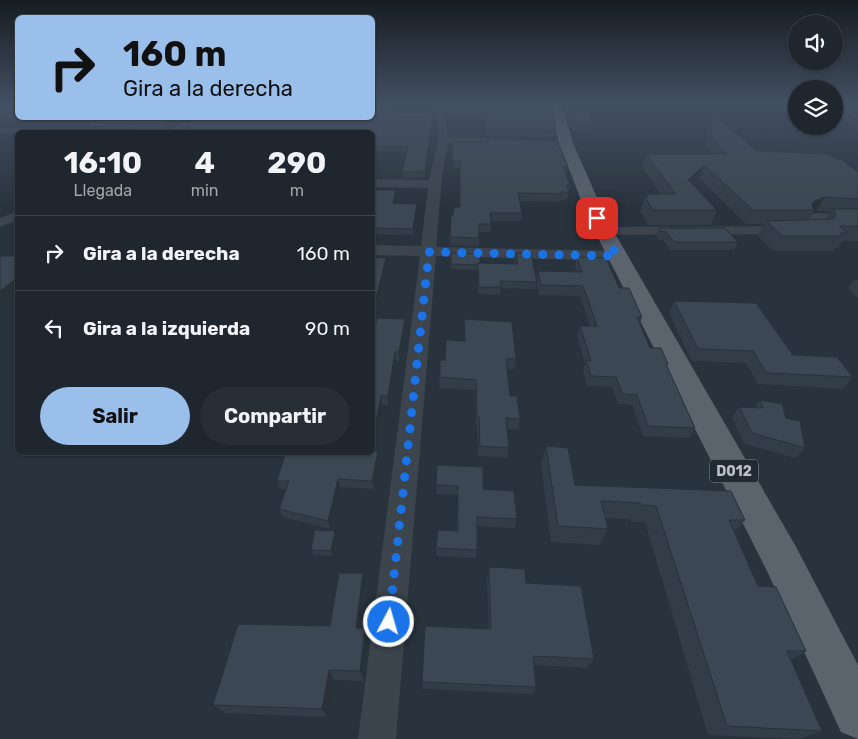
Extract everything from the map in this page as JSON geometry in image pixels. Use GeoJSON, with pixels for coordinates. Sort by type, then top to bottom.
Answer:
{"type":"FeatureCollection","features":[{"type":"Feature","properties":{"kind":"main road","name":"D012"},"geometry":{"type":"LineString","coordinates":[[565,139],[585,192],[610,243],[781,558],[858,715]]}},
{"type":"Feature","properties":{"kind":"street"},"geometry":{"type":"LineString","coordinates":[[377,739],[436,184],[443,140],[566,143]]}},
{"type":"Feature","properties":{"kind":"street"},"geometry":{"type":"LineString","coordinates":[[375,183],[436,184]]}},
{"type":"Feature","properties":{"kind":"street"},"geometry":{"type":"LineString","coordinates":[[0,223],[15,217]]}},
{"type":"Feature","properties":{"kind":"street"},"geometry":{"type":"LineString","coordinates":[[375,250],[429,252],[610,243],[808,230],[818,228],[812,219],[816,217],[858,219]]}},
{"type":"Feature","properties":{"kind":"building"},"geometry":{"type":"Polygon","coordinates":[[[375,139],[429,139],[425,171],[402,172],[408,147],[375,146],[375,139]]]}},
{"type":"Feature","properties":{"kind":"building"},"geometry":{"type":"Polygon","coordinates":[[[488,139],[557,141],[568,167],[563,167],[570,185],[566,185],[569,192],[561,192],[562,194],[518,193],[522,213],[490,213],[491,224],[479,224],[479,238],[450,237],[451,215],[453,215],[454,207],[460,207],[460,161],[452,161],[453,142],[488,142],[488,139]]]}},
{"type":"Feature","properties":{"kind":"building"},"geometry":{"type":"Polygon","coordinates":[[[715,139],[743,139],[757,151],[829,154],[835,159],[841,159],[858,172],[858,199],[825,197],[814,201],[812,205],[814,210],[753,210],[704,165],[688,180],[717,210],[653,210],[645,197],[648,197],[646,194],[676,194],[646,154],[726,154],[715,139]]]}},
{"type":"Feature","properties":{"kind":"building"},"geometry":{"type":"Polygon","coordinates":[[[375,190],[396,190],[393,203],[417,204],[413,229],[375,228],[375,190]]]}},
{"type":"Feature","properties":{"kind":"building"},"geometry":{"type":"Polygon","coordinates":[[[833,209],[858,209],[858,226],[839,226],[848,233],[840,233],[843,236],[782,236],[766,221],[833,219],[836,215],[833,209]]]}},
{"type":"Feature","properties":{"kind":"building"},"geometry":{"type":"Polygon","coordinates":[[[659,228],[725,228],[738,242],[674,242],[666,232],[661,231],[659,228]]]}},
{"type":"Feature","properties":{"kind":"building"},"geometry":{"type":"Polygon","coordinates":[[[451,253],[480,254],[480,263],[478,265],[451,264],[451,253]]]}},
{"type":"Feature","properties":{"kind":"building"},"geometry":{"type":"Polygon","coordinates":[[[516,253],[531,253],[537,282],[500,281],[501,287],[479,287],[478,263],[518,264],[516,253]]]}},
{"type":"Feature","properties":{"kind":"building"},"geometry":{"type":"Polygon","coordinates":[[[0,256],[15,256],[15,279],[0,291],[0,256]]]}},
{"type":"Feature","properties":{"kind":"building"},"geometry":{"type":"Polygon","coordinates":[[[375,257],[386,258],[376,299],[375,257]]]}},
{"type":"Feature","properties":{"kind":"building"},"geometry":{"type":"Polygon","coordinates":[[[577,257],[606,258],[619,288],[629,288],[642,317],[637,317],[650,348],[661,348],[668,364],[666,364],[695,428],[648,426],[637,395],[622,394],[616,377],[591,376],[586,360],[591,361],[580,326],[597,326],[583,286],[541,285],[538,271],[582,272],[577,257]]]}},
{"type":"Feature","properties":{"kind":"building"},"geometry":{"type":"Polygon","coordinates":[[[674,301],[756,303],[793,355],[837,357],[853,377],[766,373],[753,351],[698,349],[674,301]]]}},
{"type":"Feature","properties":{"kind":"building"},"geometry":{"type":"Polygon","coordinates":[[[377,318],[405,319],[399,352],[395,352],[388,396],[381,396],[375,428],[375,325],[377,318]]]}},
{"type":"Feature","properties":{"kind":"building"},"geometry":{"type":"Polygon","coordinates":[[[464,319],[512,322],[516,359],[506,359],[510,396],[517,396],[520,419],[506,418],[509,448],[480,446],[476,380],[440,377],[440,360],[445,360],[446,340],[465,341],[464,319]]]}},
{"type":"Feature","properties":{"kind":"building"},"geometry":{"type":"Polygon","coordinates":[[[760,400],[782,404],[786,418],[800,421],[805,448],[752,433],[739,407],[763,408],[760,400]]]}},
{"type":"Feature","properties":{"kind":"building"},"geometry":{"type":"Polygon","coordinates":[[[546,446],[568,448],[575,485],[731,491],[745,520],[729,520],[758,586],[776,587],[806,651],[787,651],[822,731],[727,726],[656,506],[641,505],[640,503],[601,501],[608,529],[558,526],[546,446]]]}},
{"type":"Feature","properties":{"kind":"building"},"geometry":{"type":"Polygon","coordinates":[[[375,451],[378,451],[372,481],[338,479],[328,521],[279,509],[289,481],[277,481],[285,455],[375,455],[375,451]]]}},
{"type":"Feature","properties":{"kind":"building"},"geometry":{"type":"Polygon","coordinates":[[[437,465],[483,467],[483,489],[514,491],[517,519],[477,517],[477,550],[436,548],[438,530],[458,531],[458,486],[436,485],[437,465]]]}},
{"type":"Feature","properties":{"kind":"building"},"geometry":{"type":"Polygon","coordinates":[[[315,530],[335,531],[331,551],[311,550],[315,530]]]}},
{"type":"Feature","properties":{"kind":"building"},"geometry":{"type":"Polygon","coordinates":[[[489,567],[525,569],[526,583],[581,586],[594,659],[533,656],[536,687],[422,682],[425,626],[491,629],[489,567]]]}},
{"type":"Feature","properties":{"kind":"building"},"geometry":{"type":"Polygon","coordinates":[[[339,573],[363,573],[356,628],[365,628],[360,671],[329,670],[322,709],[213,705],[238,624],[330,626],[339,573]]]}},
{"type":"Feature","properties":{"kind":"route"},"geometry":{"type":"LineString","coordinates":[[389,622],[429,252],[617,256],[597,218]]}}]}
